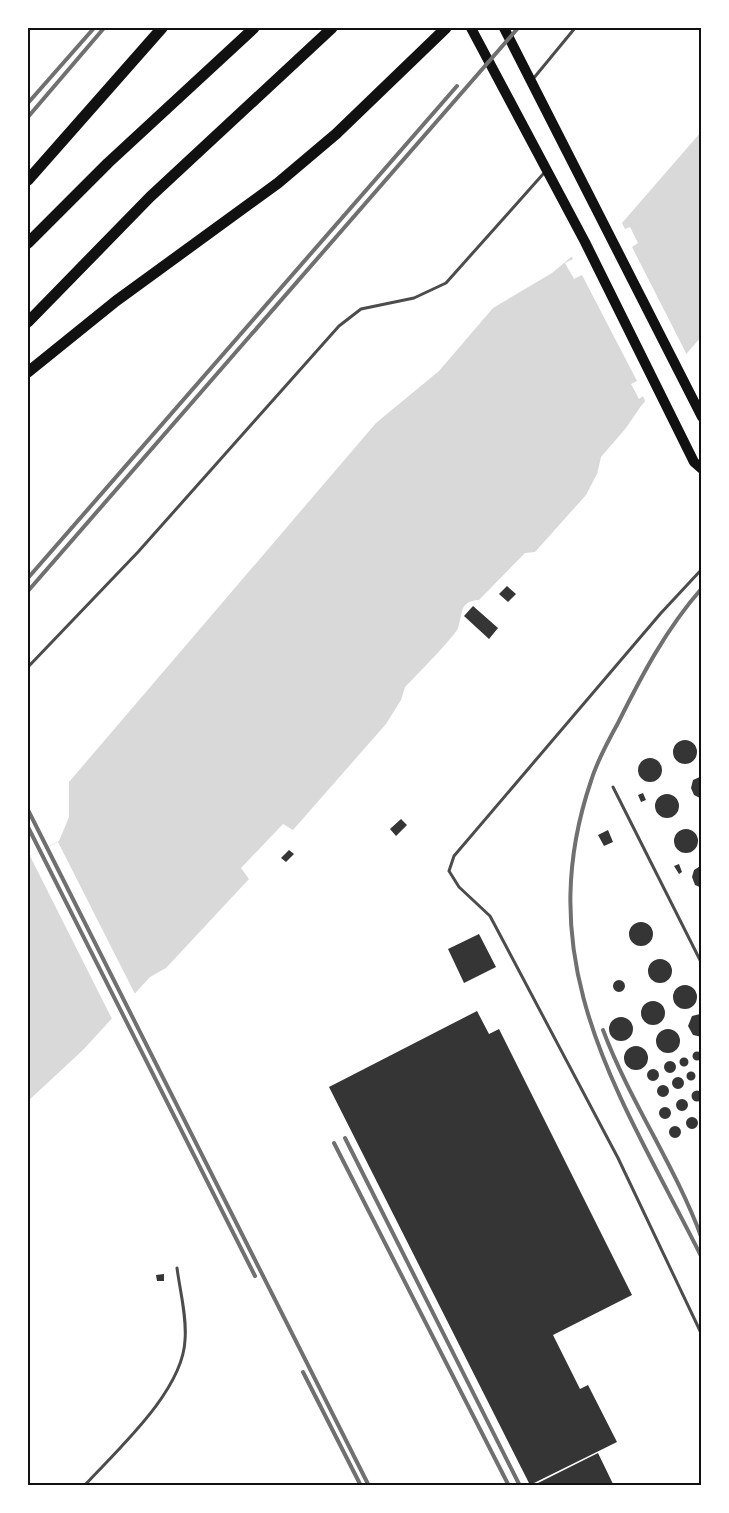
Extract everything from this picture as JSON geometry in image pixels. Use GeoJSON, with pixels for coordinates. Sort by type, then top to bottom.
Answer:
{"type":"FeatureCollection","features":[{"type":"Feature","properties":{"kind":"highway"},"geometry":{"type":"LineString","coordinates":[[28,180],[162,28]]}},
{"type":"Feature","properties":{"kind":"highway"},"geometry":{"type":"LineString","coordinates":[[28,243],[108,163],[254,28]]}},
{"type":"Feature","properties":{"kind":"highway"},"geometry":{"type":"LineString","coordinates":[[28,322],[150,197],[332,28]]}},
{"type":"Feature","properties":{"kind":"highway"},"geometry":{"type":"LineString","coordinates":[[28,372],[116,301],[278,183],[336,134],[446,28]]}},
{"type":"Feature","properties":{"kind":"main road"},"geometry":{"type":"LineString","coordinates":[[471,28],[585,242],[662,394],[694,462],[702,468]]}},
{"type":"Feature","properties":{"kind":"main road"},"geometry":{"type":"LineString","coordinates":[[504,28],[702,417]]}},
{"type":"Feature","properties":{"kind":"lane"},"geometry":{"type":"LineString","coordinates":[[532,81],[576,28]]}},
{"type":"Feature","properties":{"kind":"lane"},"geometry":{"type":"LineString","coordinates":[[28,666],[138,552],[340,326],[361,309],[414,298],[446,283],[547,170]]}},
{"type":"Feature","properties":{"kind":"lane"},"geometry":{"type":"LineString","coordinates":[[702,569],[661,613],[454,856],[449,871],[460,887],[490,916],[618,1158],[702,1335]]}},
{"type":"Feature","properties":{"kind":"lane"},"geometry":{"type":"LineString","coordinates":[[613,787],[702,964]]}},
{"type":"Feature","properties":{"kind":"lane"},"geometry":{"type":"LineString","coordinates":[[84,1486],[143,1423],[176,1377],[186,1341],[177,1268]]}},
{"type":"Feature","properties":{"kind":"shaded area"},"geometry":{"type":"Polygon","coordinates":[[[701,132],[701,337],[641,406],[626,428],[601,457],[597,474],[586,495],[535,552],[525,553],[479,600],[465,605],[458,628],[434,657],[405,687],[401,700],[386,724],[293,830],[283,824],[241,868],[249,879],[166,968],[150,977],[83,1050],[28,1101],[28,857],[59,841],[69,817],[69,782],[376,423],[439,371],[493,308],[552,273],[576,253],[622,223],[701,132]],[[85,923],[81,925],[74,938],[82,950],[95,950],[103,940],[99,927],[85,923]]]}},
{"type":"Feature","properties":{"kind":"pier"},"geometry":{"type":"Polygon","coordinates":[[[622,223],[625,229],[630,227],[638,243],[632,247],[688,357],[646,403],[643,396],[639,399],[631,384],[637,381],[582,275],[574,279],[565,263],[573,259],[570,254],[574,251],[622,223]]]}},
{"type":"Feature","properties":{"kind":"pier"},"geometry":{"type":"Polygon","coordinates":[[[58,842],[136,996],[113,1021],[30,856],[58,842]],[[86,926],[79,930],[78,942],[83,947],[94,948],[99,943],[100,932],[94,926],[86,926]]]}},
{"type":"Feature","properties":{"kind":"building"},"geometry":{"type":"Polygon","coordinates":[[[507,586],[516,594],[508,602],[499,594],[507,586]]]}},
{"type":"Feature","properties":{"kind":"building"},"geometry":{"type":"Polygon","coordinates":[[[473,606],[498,628],[489,639],[464,616],[473,606]]]}},
{"type":"Feature","properties":{"kind":"building"},"geometry":{"type":"Polygon","coordinates":[[[685,740],[693,744],[697,752],[693,760],[685,764],[677,760],[673,752],[677,744],[685,740]]]}},
{"type":"Feature","properties":{"kind":"building"},"geometry":{"type":"Polygon","coordinates":[[[650,758],[658,762],[662,770],[658,778],[650,782],[642,778],[638,770],[642,762],[650,758]]]}},
{"type":"Feature","properties":{"kind":"building"},"geometry":{"type":"Polygon","coordinates":[[[702,776],[702,799],[694,795],[691,788],[693,780],[702,776]]]}},
{"type":"Feature","properties":{"kind":"building"},"geometry":{"type":"Polygon","coordinates":[[[643,793],[646,800],[641,802],[638,795],[643,793]]]}},
{"type":"Feature","properties":{"kind":"building"},"geometry":{"type":"Polygon","coordinates":[[[667,794],[675,798],[679,806],[675,814],[667,818],[659,814],[655,806],[659,798],[667,794]]]}},
{"type":"Feature","properties":{"kind":"building"},"geometry":{"type":"Polygon","coordinates":[[[401,819],[407,825],[396,836],[390,829],[401,819]]]}},
{"type":"Feature","properties":{"kind":"building"},"geometry":{"type":"Polygon","coordinates":[[[686,829],[694,833],[698,841],[694,849],[686,853],[678,849],[674,841],[678,833],[686,829]]]}},
{"type":"Feature","properties":{"kind":"building"},"geometry":{"type":"Polygon","coordinates":[[[608,830],[613,842],[604,846],[598,835],[608,830]]]}},
{"type":"Feature","properties":{"kind":"building"},"geometry":{"type":"Polygon","coordinates":[[[289,850],[294,854],[286,862],[281,858],[289,850]]]}},
{"type":"Feature","properties":{"kind":"building"},"geometry":{"type":"Polygon","coordinates":[[[679,864],[682,872],[679,874],[674,866],[679,864]]]}},
{"type":"Feature","properties":{"kind":"building"},"geometry":{"type":"Polygon","coordinates":[[[702,865],[702,888],[695,885],[692,877],[694,870],[702,865]]]}},
{"type":"Feature","properties":{"kind":"building"},"geometry":{"type":"Polygon","coordinates":[[[641,922],[649,926],[653,934],[649,942],[641,946],[633,942],[629,934],[633,926],[641,922]]]}},
{"type":"Feature","properties":{"kind":"building"},"geometry":{"type":"Polygon","coordinates":[[[479,934],[496,967],[464,983],[448,949],[479,934]]]}},
{"type":"Feature","properties":{"kind":"building"},"geometry":{"type":"Polygon","coordinates":[[[660,959],[668,963],[672,971],[668,979],[660,983],[652,979],[648,971],[652,963],[660,959]]]}},
{"type":"Feature","properties":{"kind":"building"},"geometry":{"type":"Polygon","coordinates":[[[619,980],[625,986],[619,992],[613,986],[619,980]]]}},
{"type":"Feature","properties":{"kind":"building"},"geometry":{"type":"Polygon","coordinates":[[[685,985],[693,989],[697,997],[693,1005],[685,1009],[677,1005],[673,997],[677,989],[685,985]]]}},
{"type":"Feature","properties":{"kind":"building"},"geometry":{"type":"Polygon","coordinates":[[[653,1001],[661,1005],[665,1013],[661,1021],[653,1025],[645,1021],[641,1013],[645,1005],[653,1001]]]}},
{"type":"Feature","properties":{"kind":"building"},"geometry":{"type":"Polygon","coordinates":[[[477,1011],[489,1034],[499,1029],[632,1295],[553,1335],[580,1389],[588,1385],[617,1442],[530,1485],[329,1087],[477,1011]]]}},
{"type":"Feature","properties":{"kind":"building"},"geometry":{"type":"Polygon","coordinates":[[[702,1014],[702,1037],[693,1035],[688,1026],[692,1016],[702,1014]]]}},
{"type":"Feature","properties":{"kind":"building"},"geometry":{"type":"Polygon","coordinates":[[[621,1017],[629,1021],[633,1029],[629,1037],[621,1041],[613,1037],[609,1029],[613,1021],[621,1017]]]}},
{"type":"Feature","properties":{"kind":"building"},"geometry":{"type":"Polygon","coordinates":[[[668,1029],[676,1033],[680,1041],[676,1049],[668,1053],[660,1049],[656,1041],[660,1033],[668,1029]]]}},
{"type":"Feature","properties":{"kind":"building"},"geometry":{"type":"Polygon","coordinates":[[[636,1046],[644,1050],[648,1058],[644,1066],[636,1070],[628,1066],[624,1058],[628,1050],[636,1046]]]}},
{"type":"Feature","properties":{"kind":"building"},"geometry":{"type":"Polygon","coordinates":[[[697,1052],[701,1056],[697,1060],[693,1056],[697,1052]]]}},
{"type":"Feature","properties":{"kind":"building"},"geometry":{"type":"Polygon","coordinates":[[[684,1058],[688,1062],[684,1066],[680,1062],[684,1058]]]}},
{"type":"Feature","properties":{"kind":"building"},"geometry":{"type":"Polygon","coordinates":[[[670,1061],[676,1067],[670,1073],[664,1067],[670,1061]]]}},
{"type":"Feature","properties":{"kind":"building"},"geometry":{"type":"Polygon","coordinates":[[[653,1069],[659,1075],[653,1081],[647,1075],[653,1069]]]}},
{"type":"Feature","properties":{"kind":"building"},"geometry":{"type":"Polygon","coordinates":[[[691,1072],[695,1076],[691,1080],[687,1076],[691,1072]]]}},
{"type":"Feature","properties":{"kind":"building"},"geometry":{"type":"Polygon","coordinates":[[[678,1077],[684,1083],[678,1089],[672,1083],[678,1077]]]}},
{"type":"Feature","properties":{"kind":"building"},"geometry":{"type":"Polygon","coordinates":[[[663,1085],[669,1091],[663,1097],[657,1091],[663,1085]]]}},
{"type":"Feature","properties":{"kind":"building"},"geometry":{"type":"Polygon","coordinates":[[[697,1090],[703,1096],[697,1102],[691,1096],[697,1090]]]}},
{"type":"Feature","properties":{"kind":"building"},"geometry":{"type":"Polygon","coordinates":[[[682,1099],[688,1105],[682,1111],[676,1105],[682,1099]]]}},
{"type":"Feature","properties":{"kind":"building"},"geometry":{"type":"Polygon","coordinates":[[[665,1107],[671,1113],[665,1119],[659,1113],[665,1107]]]}},
{"type":"Feature","properties":{"kind":"building"},"geometry":{"type":"Polygon","coordinates":[[[692,1117],[698,1123],[692,1129],[686,1123],[692,1117]]]}},
{"type":"Feature","properties":{"kind":"building"},"geometry":{"type":"Polygon","coordinates":[[[675,1126],[681,1132],[675,1138],[669,1132],[675,1126]]]}},
{"type":"Feature","properties":{"kind":"building"},"geometry":{"type":"Polygon","coordinates":[[[164,1274],[164,1281],[157,1281],[156,1275],[164,1274]]]}},
{"type":"Feature","properties":{"kind":"building"},"geometry":{"type":"Polygon","coordinates":[[[598,1453],[614,1486],[532,1486],[598,1453]]]}},
{"type":"Feature","properties":{"kind":"railway"},"geometry":{"type":"LineString","coordinates":[[28,103],[94,28]]}},
{"type":"Feature","properties":{"kind":"railway"},"geometry":{"type":"LineString","coordinates":[[28,117],[104,28]]}},
{"type":"Feature","properties":{"kind":"railway"},"geometry":{"type":"LineString","coordinates":[[28,591],[518,28]]}},
{"type":"Feature","properties":{"kind":"railway"},"geometry":{"type":"LineString","coordinates":[[28,578],[457,86]]}},
{"type":"Feature","properties":{"kind":"railway"},"geometry":{"type":"LineString","coordinates":[[702,588],[666,636],[636,687],[596,766],[574,848],[571,912],[577,971],[593,1029],[615,1086],[702,1258]]}},
{"type":"Feature","properties":{"kind":"railway"},"geometry":{"type":"LineString","coordinates":[[28,810],[369,1486]]}},
{"type":"Feature","properties":{"kind":"railway"},"geometry":{"type":"LineString","coordinates":[[28,827],[255,1276]]}},
{"type":"Feature","properties":{"kind":"railway"},"geometry":{"type":"LineString","coordinates":[[603,1030],[626,1083],[679,1186],[702,1239]]}},
{"type":"Feature","properties":{"kind":"railway"},"geometry":{"type":"LineString","coordinates":[[345,1138],[520,1486]]}},
{"type":"Feature","properties":{"kind":"railway"},"geometry":{"type":"LineString","coordinates":[[334,1143],[509,1486]]}},
{"type":"Feature","properties":{"kind":"railway"},"geometry":{"type":"LineString","coordinates":[[303,1372],[361,1486]]}}]}
